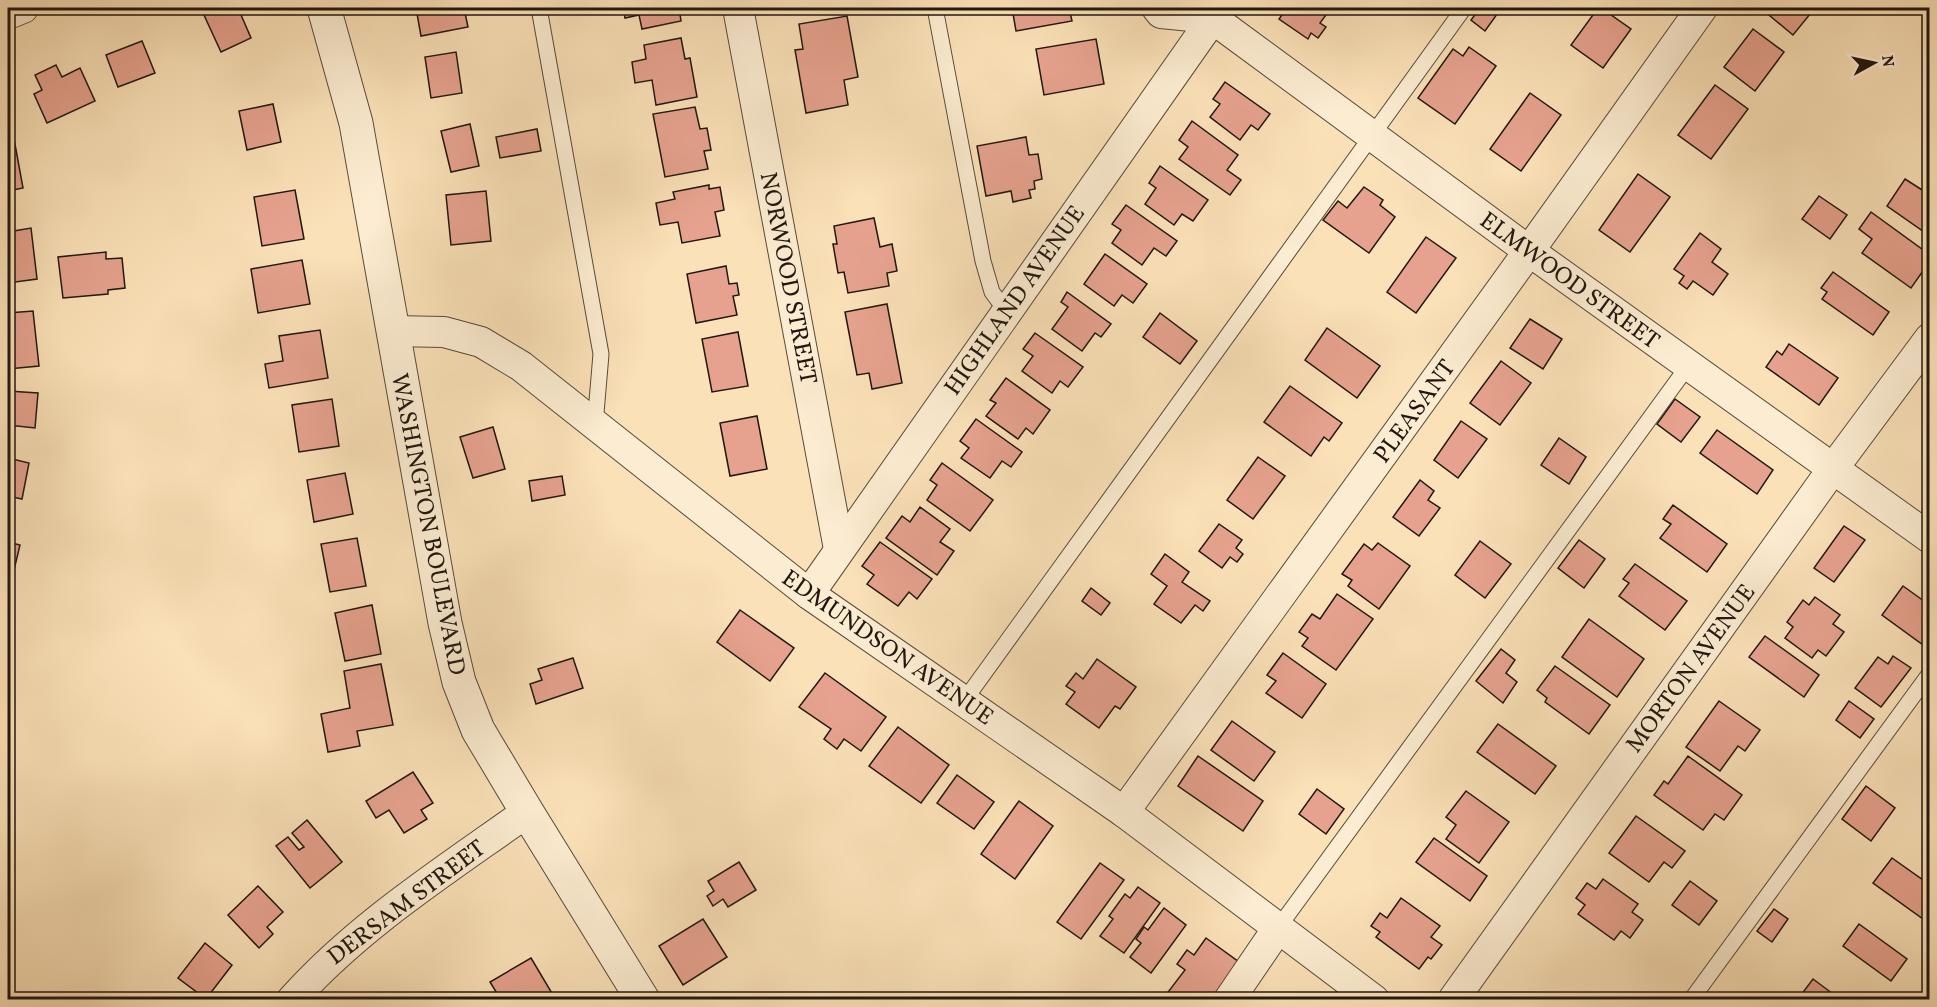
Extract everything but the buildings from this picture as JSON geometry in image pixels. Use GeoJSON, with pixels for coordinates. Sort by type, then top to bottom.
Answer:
{"type":"FeatureCollection","features":[{"type":"Feature","properties":{"kind":"street"},"geometry":{"type":"LineString","coordinates":[[8,14],[24,8]]}},
{"type":"Feature","properties":{"kind":"street","name":"WASHINGTON BOULEVARD"},"geometry":{"type":"LineString","coordinates":[[324,8],[356,123],[445,623],[459,682],[478,730],[526,812],[643,999]]}},
{"type":"Feature","properties":{"kind":"street","name":"NORWOOD STREET"},"geometry":{"type":"LineString","coordinates":[[738,8],[839,549]]}},
{"type":"Feature","properties":{"kind":"street"},"geometry":{"type":"LineString","coordinates":[[1157,8],[1161,13],[1216,13]]}},
{"type":"Feature","properties":{"kind":"street","name":"PLEASANT"},"geometry":{"type":"LineString","coordinates":[[1124,812],[1702,8]]}},
{"type":"Feature","properties":{"kind":"street","name":"HIGHLAND AVENUE"},"geometry":{"type":"LineString","coordinates":[[809,594],[1216,13]]}},
{"type":"Feature","properties":{"kind":"street","name":"ELMWOOD STREET"},"geometry":{"type":"LineString","coordinates":[[1216,13],[1372,136],[1929,538]]}},
{"type":"Feature","properties":{"kind":"street","name":"EDMUNDSON AVENUE"},"geometry":{"type":"LineString","coordinates":[[392,331],[444,332],[481,342],[521,366],[809,594],[1124,812],[1374,999]]}},
{"type":"Feature","properties":{"kind":"street","name":"MORTON AVENUE"},"geometry":{"type":"LineString","coordinates":[[1453,999],[1929,338]]}},
{"type":"Feature","properties":{"kind":"street","name":"DERSAM STREET"},"geometry":{"type":"LineString","coordinates":[[292,999],[320,968],[380,919],[526,812]]}},
{"type":"Feature","properties":{"kind":"street"},"geometry":{"type":"LineString","coordinates":[[1229,999],[1278,928]]}},
{"type":"Feature","properties":{"kind":"lane"},"geometry":{"type":"LineString","coordinates":[[539,8],[601,354],[596,424]]}},
{"type":"Feature","properties":{"kind":"lane"},"geometry":{"type":"LineString","coordinates":[[935,8],[983,261],[992,292],[1006,311]]}},
{"type":"Feature","properties":{"kind":"lane"},"geometry":{"type":"LineString","coordinates":[[964,701],[1464,8]]}},
{"type":"Feature","properties":{"kind":"lane"},"geometry":{"type":"LineString","coordinates":[[1278,928],[1688,366]]}},
{"type":"Feature","properties":{"kind":"lane"},"geometry":{"type":"LineString","coordinates":[[1691,999],[1929,674]]}}]}
